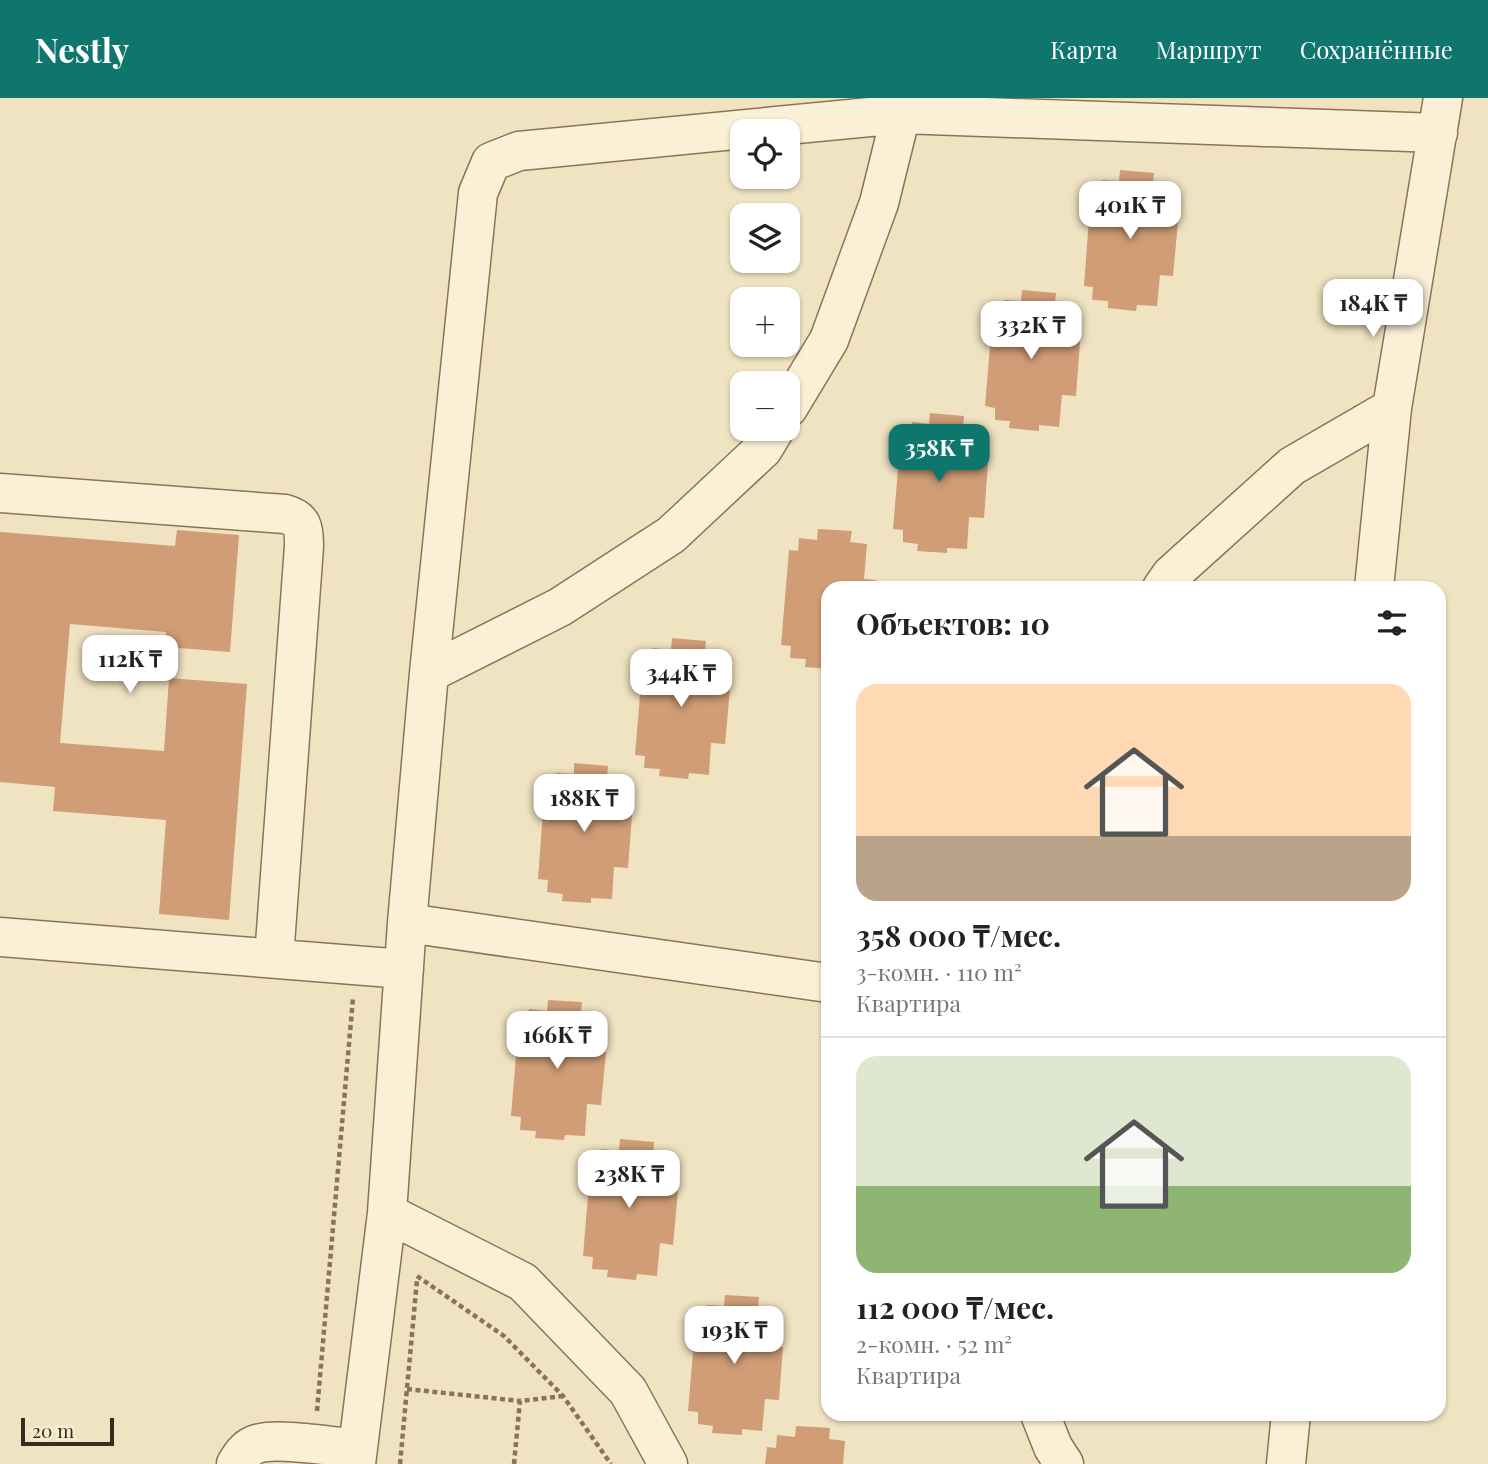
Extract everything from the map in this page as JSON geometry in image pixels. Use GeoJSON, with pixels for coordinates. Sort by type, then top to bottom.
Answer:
{"type":"FeatureCollection","features":[{"type":"Feature","properties":{"kind":"street"},"geometry":{"type":"LineString","coordinates":[[800,388],[829,340],[879,203],[901,114]]}},
{"type":"Feature","properties":{"kind":"street"},"geometry":{"type":"LineString","coordinates":[[236,1464],[244,1451],[256,1444],[271,1441],[313,1445],[357,1457],[387,1213],[407,923],[429,673],[478,193],[491,162],[519,151],[901,114],[1440,116],[1392,408],[1375,581]]}},
{"type":"Feature","properties":{"kind":"street"},"geometry":{"type":"LineString","coordinates":[[1167,581],[1292,466],[1392,408]]}},
{"type":"Feature","properties":{"kind":"street"},"geometry":{"type":"LineString","coordinates":[[429,673],[560,607],[671,535],[763,449],[768,441]]}},
{"type":"Feature","properties":{"kind":"street"},"geometry":{"type":"LineString","coordinates":[[0,493],[285,514],[296,517],[302,526],[304,546],[274,958]]}},
{"type":"Feature","properties":{"kind":"street"},"geometry":{"type":"LineString","coordinates":[[407,923],[821,982]]}},
{"type":"Feature","properties":{"kind":"street"},"geometry":{"type":"LineString","coordinates":[[0,937],[404,969]]}},
{"type":"Feature","properties":{"kind":"street"},"geometry":{"type":"LineString","coordinates":[[387,1213],[523,1283],[628,1391],[668,1464]]}},
{"type":"Feature","properties":{"kind":"street"},"geometry":{"type":"LineString","coordinates":[[1043,1421],[1053,1447],[1065,1464]]}},
{"type":"Feature","properties":{"kind":"street"},"geometry":{"type":"LineString","coordinates":[[1286,1464],[1290,1421]]}},
{"type":"Feature","properties":{"kind":"path"},"geometry":{"type":"LineString","coordinates":[[313,1445],[356,965]]}},
{"type":"Feature","properties":{"kind":"path"},"geometry":{"type":"LineString","coordinates":[[400,1464],[421,1231]]}},
{"type":"Feature","properties":{"kind":"path"},"geometry":{"type":"LineString","coordinates":[[417,1276],[504,1336],[563,1396],[611,1464]]}},
{"type":"Feature","properties":{"kind":"path"},"geometry":{"type":"LineString","coordinates":[[407,1389],[520,1401],[563,1396]]}},
{"type":"Feature","properties":{"kind":"path"},"geometry":{"type":"LineString","coordinates":[[514,1464],[520,1401]]}},
{"type":"Feature","properties":{"kind":"building"},"geometry":{"type":"Polygon","coordinates":[[[1120,170],[1154,173],[1153,183],[1170,185],[1166,221],[1178,222],[1173,276],[1160,275],[1157,306],[1137,305],[1136,311],[1108,308],[1108,301],[1092,300],[1093,287],[1084,286],[1091,191],[1101,192],[1102,180],[1119,181],[1120,170]]]}},
{"type":"Feature","properties":{"kind":"building"},"geometry":{"type":"Polygon","coordinates":[[[1022,290],[1056,293],[1055,303],[1071,305],[1068,341],[1080,342],[1076,396],[1062,395],[1059,427],[1039,425],[1039,431],[1009,428],[1010,421],[995,420],[995,408],[985,406],[993,311],[1003,312],[1004,300],[1021,301],[1022,290]]]}},
{"type":"Feature","properties":{"kind":"building"},"geometry":{"type":"Polygon","coordinates":[[[930,413],[964,416],[963,427],[979,428],[976,464],[988,464],[984,518],[969,517],[967,549],[947,548],[947,553],[917,551],[918,544],[903,542],[903,530],[893,529],[901,434],[911,435],[912,422],[929,424],[930,413]]]}},
{"type":"Feature","properties":{"kind":"building"},"geometry":{"type":"Polygon","coordinates":[[[818,529],[852,531],[850,542],[867,544],[864,579],[876,580],[821,581],[821,668],[805,667],[806,659],[790,658],[791,646],[781,645],[789,550],[798,551],[799,538],[817,540],[818,529]]]}},
{"type":"Feature","properties":{"kind":"building"},"geometry":{"type":"Polygon","coordinates":[[[177,530],[239,535],[230,652],[165,647],[166,632],[70,624],[60,743],[164,751],[169,678],[247,684],[229,920],[159,914],[166,820],[53,811],[55,787],[0,782],[0,532],[175,546],[177,530]]]}},
{"type":"Feature","properties":{"kind":"building"},"geometry":{"type":"Polygon","coordinates":[[[672,638],[706,641],[705,652],[721,653],[718,689],[730,690],[725,744],[711,743],[709,775],[689,773],[688,779],[659,776],[660,769],[644,768],[645,756],[635,755],[643,659],[652,661],[653,648],[671,650],[672,638]]]}},
{"type":"Feature","properties":{"kind":"building"},"geometry":{"type":"Polygon","coordinates":[[[574,763],[608,766],[607,776],[624,778],[621,814],[632,815],[628,868],[614,867],[612,899],[591,898],[591,903],[562,901],[563,894],[547,892],[548,880],[538,879],[545,784],[555,785],[556,773],[574,774],[574,763]]]}},
{"type":"Feature","properties":{"kind":"building"},"geometry":{"type":"Polygon","coordinates":[[[548,1000],[582,1002],[581,1013],[597,1015],[594,1051],[606,1052],[601,1105],[587,1104],[585,1136],[565,1135],[564,1140],[535,1138],[536,1131],[520,1130],[521,1117],[511,1116],[519,1021],[528,1022],[529,1009],[547,1011],[548,1000]]]}},
{"type":"Feature","properties":{"kind":"building"},"geometry":{"type":"Polygon","coordinates":[[[620,1139],[654,1142],[653,1153],[669,1154],[666,1190],[678,1191],[673,1245],[660,1243],[657,1276],[637,1274],[636,1280],[607,1277],[608,1270],[592,1269],[593,1257],[583,1256],[591,1160],[601,1161],[601,1149],[619,1151],[620,1139]]]}},
{"type":"Feature","properties":{"kind":"building"},"geometry":{"type":"Polygon","coordinates":[[[725,1295],[759,1297],[758,1308],[774,1310],[771,1346],[783,1347],[779,1400],[765,1399],[762,1431],[742,1429],[742,1435],[712,1433],[713,1426],[698,1424],[698,1412],[688,1411],[696,1316],[706,1316],[707,1305],[724,1306],[725,1295]]]}},
{"type":"Feature","properties":{"kind":"building"},"geometry":{"type":"Polygon","coordinates":[[[796,1426],[830,1428],[829,1439],[845,1441],[843,1464],[765,1464],[767,1447],[776,1448],[777,1435],[795,1437],[796,1426]]]}}]}
